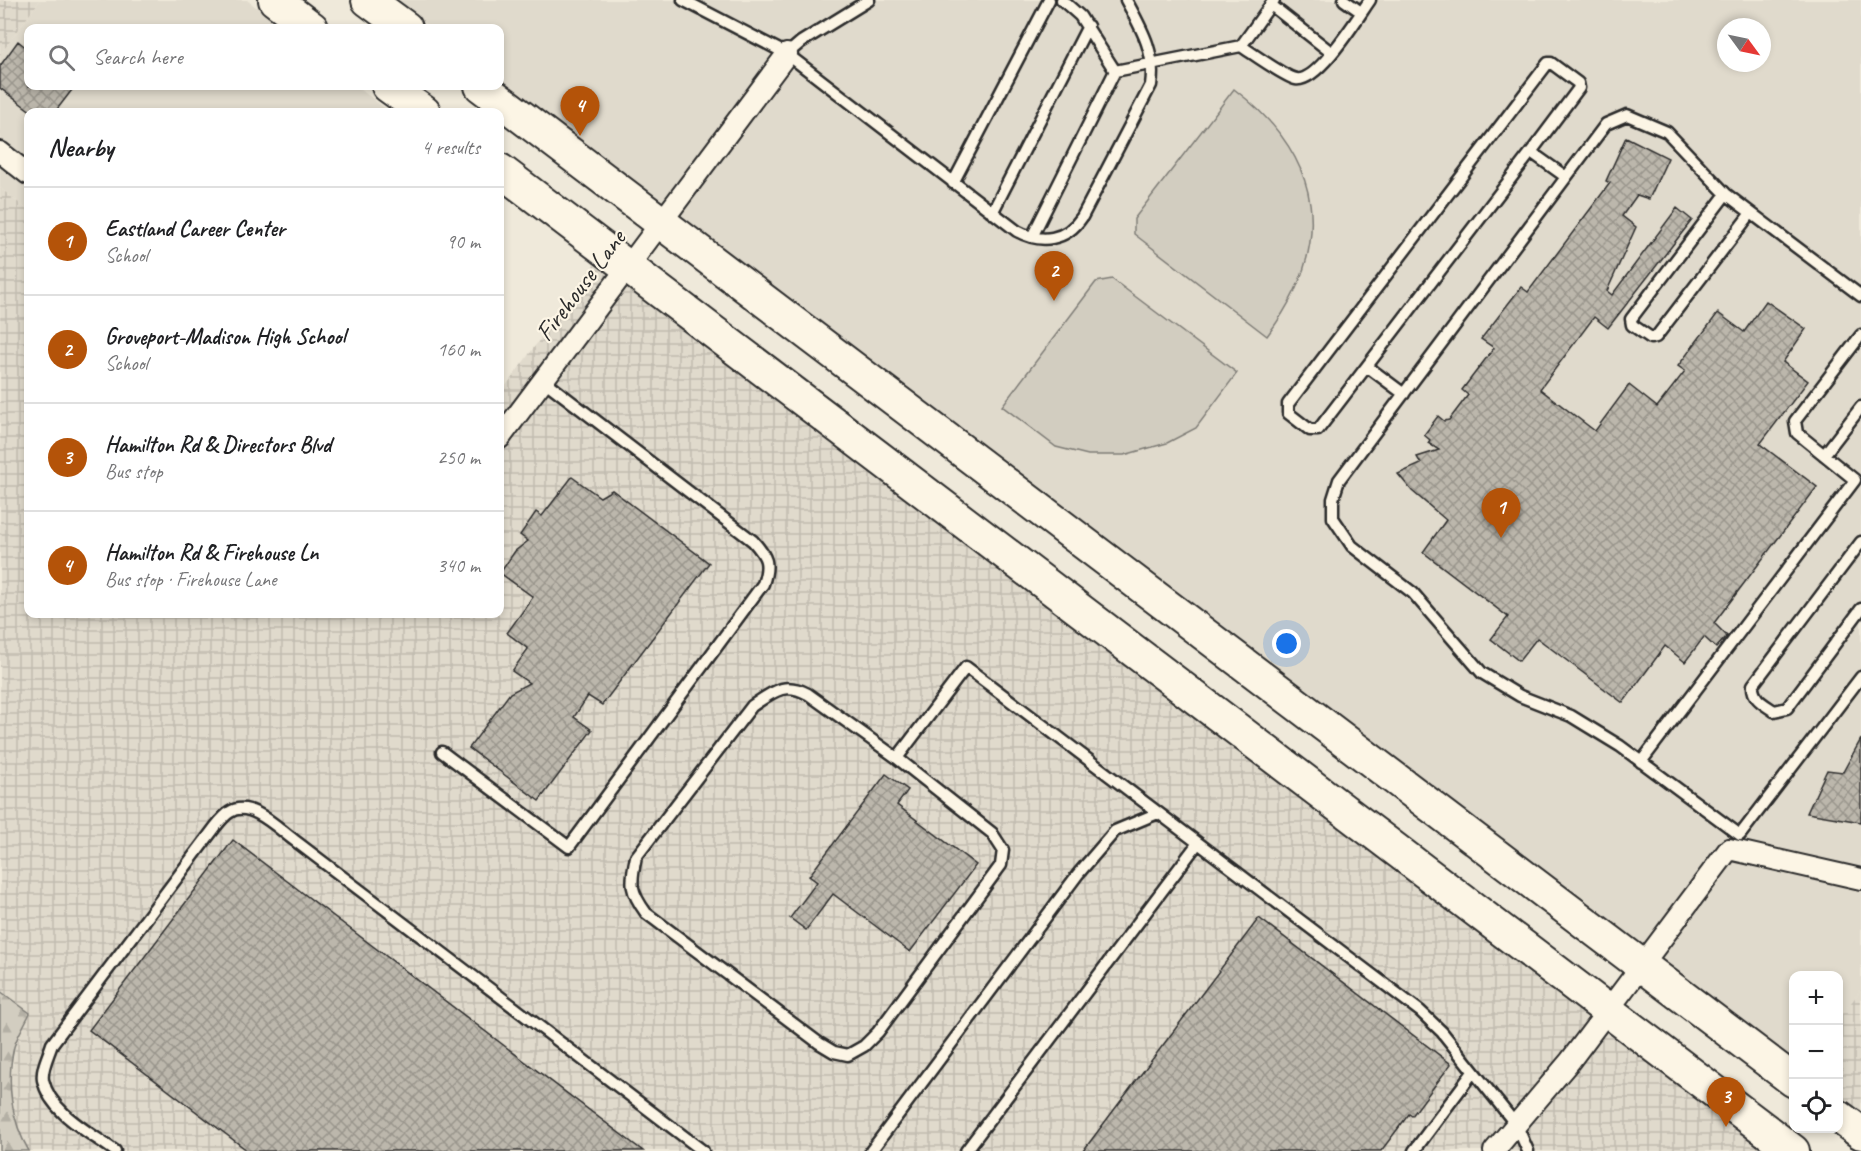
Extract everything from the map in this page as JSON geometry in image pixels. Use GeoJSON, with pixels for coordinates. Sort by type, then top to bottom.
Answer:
{"type":"FeatureCollection","features":[{"type":"Feature","properties":{"kind":"main road"},"geometry":{"type":"LineString","coordinates":[[274,0],[307,24]]}},
{"type":"Feature","properties":{"kind":"main road"},"geometry":{"type":"LineString","coordinates":[[368,0],[401,24]]}},
{"type":"Feature","properties":{"kind":"main road"},"geometry":{"type":"LineString","coordinates":[[394,90],[418,108]]}},
{"type":"Feature","properties":{"kind":"main road"},"geometry":{"type":"LineString","coordinates":[[486,90],[1791,1079]]}},
{"type":"Feature","properties":{"kind":"main road"},"geometry":{"type":"LineString","coordinates":[[504,173],[1793,1151]]}},
{"type":"Feature","properties":{"kind":"main road"},"geometry":{"type":"LineString","coordinates":[[1843,1119],[1861,1133]]}},
{"type":"Feature","properties":{"kind":"street","name":"Firehouse Lane"},"geometry":{"type":"LineString","coordinates":[[504,433],[787,54]]}},
{"type":"Feature","properties":{"kind":"street"},"geometry":{"type":"LineString","coordinates":[[0,152],[24,171]]}},
{"type":"Feature","properties":{"kind":"street"},"geometry":{"type":"LineString","coordinates":[[1494,1151],[1517,1126],[1608,1011],[1734,842],[1861,879]]}},
{"type":"Feature","properties":{"kind":"lane"},"geometry":{"type":"LineString","coordinates":[[683,0],[787,54],[992,213],[1017,231],[1045,240],[1056,238],[1076,227],[1151,85],[1152,64],[1149,45],[1126,0]]}},
{"type":"Feature","properties":{"kind":"lane"},"geometry":{"type":"LineString","coordinates":[[787,54],[801,42],[869,0]]}},
{"type":"Feature","properties":{"kind":"lane"},"geometry":{"type":"LineString","coordinates":[[953,183],[1049,0]]}},
{"type":"Feature","properties":{"kind":"lane"},"geometry":{"type":"LineString","coordinates":[[1062,0],[1088,26],[1115,71]]}},
{"type":"Feature","properties":{"kind":"lane"},"geometry":{"type":"LineString","coordinates":[[1344,0],[1361,12]]}},
{"type":"Feature","properties":{"kind":"lane"},"geometry":{"type":"LineString","coordinates":[[1115,71],[1240,46],[1296,79],[1307,78],[1322,66],[1370,0]]}},
{"type":"Feature","properties":{"kind":"lane"},"geometry":{"type":"LineString","coordinates":[[1240,46],[1272,2],[1332,53]]}},
{"type":"Feature","properties":{"kind":"lane"},"geometry":{"type":"LineString","coordinates":[[992,213],[1088,26]]}},
{"type":"Feature","properties":{"kind":"lane"},"geometry":{"type":"LineString","coordinates":[[1551,63],[1578,83],[1579,88],[1531,152],[1318,430],[1310,430],[1288,413],[1288,404],[1545,65],[1551,63]]}},
{"type":"Feature","properties":{"kind":"lane"},"geometry":{"type":"LineString","coordinates":[[1032,237],[1115,71]]}},
{"type":"Feature","properties":{"kind":"lane"},"geometry":{"type":"LineString","coordinates":[[1861,296],[1726,194],[1667,132],[1627,115],[1611,119],[1339,480],[1333,499],[1333,518],[1352,546],[1413,593],[1482,673],[1520,696],[1571,716],[1641,762],[1734,842],[1857,689],[1861,677]]}},
{"type":"Feature","properties":{"kind":"lane"},"geometry":{"type":"LineString","coordinates":[[1531,152],[1566,177]]}},
{"type":"Feature","properties":{"kind":"lane"},"geometry":{"type":"LineString","coordinates":[[1726,194],[1631,319],[1632,325],[1651,338],[1656,337],[1751,213]]}},
{"type":"Feature","properties":{"kind":"lane"},"geometry":{"type":"LineString","coordinates":[[1641,762],[1858,476],[1824,455],[1797,433],[1795,422],[1861,335]]}},
{"type":"Feature","properties":{"kind":"lane"},"geometry":{"type":"LineString","coordinates":[[1368,367],[1404,394]]}},
{"type":"Feature","properties":{"kind":"lane"},"geometry":{"type":"LineString","coordinates":[[442,752],[569,847],[763,584],[768,568],[764,553],[753,541],[543,380]]}},
{"type":"Feature","properties":{"kind":"lane"},"geometry":{"type":"LineString","coordinates":[[1824,455],[1861,407]]}},
{"type":"Feature","properties":{"kind":"lane"},"geometry":{"type":"LineString","coordinates":[[1861,542],[1753,685],[1756,698],[1774,711],[1787,708],[1861,609]]}},
{"type":"Feature","properties":{"kind":"lane"},"geometry":{"type":"LineString","coordinates":[[897,758],[966,667],[1420,1011],[1442,1032],[1517,1126],[1528,1151]]}},
{"type":"Feature","properties":{"kind":"lane"},"geometry":{"type":"LineString","coordinates":[[794,687],[808,694],[897,758],[992,833],[1003,850],[1001,865],[878,1032],[864,1046],[848,1055],[834,1052],[819,1043],[646,913],[633,896],[631,880],[636,857],[752,706],[775,690],[794,687]]}},
{"type":"Feature","properties":{"kind":"lane"},"geometry":{"type":"LineString","coordinates":[[115,1151],[62,1112],[51,1098],[43,1078],[52,1044],[216,826],[230,812],[241,808],[253,812],[294,840],[703,1151]]}},
{"type":"Feature","properties":{"kind":"lane"},"geometry":{"type":"LineString","coordinates":[[871,1151],[1085,866],[1115,831],[1158,813]]}},
{"type":"Feature","properties":{"kind":"lane"},"geometry":{"type":"LineString","coordinates":[[966,1151],[1198,843]]}},
{"type":"Feature","properties":{"kind":"lane"},"geometry":{"type":"LineString","coordinates":[[1414,1151],[1473,1072]]}},
{"type":"Feature","properties":{"kind":"shaded area"},"geometry":{"type":"Polygon","coordinates":[[[0,0],[40,0],[0,55],[0,0]]]}},
{"type":"Feature","properties":{"kind":"shaded area"},"geometry":{"type":"Polygon","coordinates":[[[40,0],[247,0],[278,24],[24,24],[24,90],[361,90],[385,108],[24,108],[24,207],[0,188],[0,55],[40,0]]]}},
{"type":"Feature","properties":{"kind":"shaded area"},"geometry":{"type":"Polygon","coordinates":[[[394,0],[1861,0],[1861,990],[1843,1014],[1843,971],[1789,971],[1789,1059],[1130,555],[504,83],[504,24],[426,24],[394,0]]]}},
{"type":"Feature","properties":{"kind":"shaded area"},"geometry":{"type":"Polygon","coordinates":[[[0,188],[24,207],[24,618],[504,618],[504,389],[594,265],[1798,1151],[29,1151],[18,1132],[10,1087],[15,1047],[30,1013],[0,991],[0,188]]]}},
{"type":"Feature","properties":{"kind":"shaded area"},"geometry":{"type":"Polygon","coordinates":[[[1861,990],[1861,1113],[1843,1099],[1843,1013],[1861,990]]]}},
{"type":"Feature","properties":{"kind":"green space"},"geometry":{"type":"Polygon","coordinates":[[[1234,89],[1264,116],[1287,144],[1302,173],[1310,204],[1311,236],[1304,269],[1289,302],[1267,336],[1134,234],[1134,219],[1234,89]]]}},
{"type":"Feature","properties":{"kind":"green space"},"geometry":{"type":"Polygon","coordinates":[[[1112,279],[1237,373],[1196,428],[1167,443],[1124,455],[1088,455],[1056,447],[1002,406],[1096,282],[1112,279]]]}},
{"type":"Feature","properties":{"kind":"green space"},"geometry":{"type":"Polygon","coordinates":[[[0,991],[30,1013],[14,1047],[10,1074],[14,1114],[29,1151],[0,1151],[0,991]]]}},
{"type":"Feature","properties":{"kind":"building"},"geometry":{"type":"Polygon","coordinates":[[[18,41],[24,46],[24,90],[72,90],[58,108],[27,108],[0,88],[0,66],[18,41]]]}},
{"type":"Feature","properties":{"kind":"building"},"geometry":{"type":"Polygon","coordinates":[[[1626,137],[1668,158],[1649,199],[1637,195],[1622,216],[1636,227],[1607,291],[1612,295],[1677,208],[1692,220],[1608,328],[1594,317],[1540,389],[1595,431],[1629,385],[1657,407],[1685,371],[1678,366],[1718,313],[1744,332],[1766,301],[1806,329],[1783,362],[1808,381],[1760,444],[1817,487],[1714,623],[1727,636],[1716,648],[1704,637],[1685,662],[1665,646],[1623,703],[1537,638],[1519,661],[1491,639],[1508,617],[1423,552],[1446,520],[1412,491],[1398,474],[1421,464],[1417,457],[1439,450],[1428,443],[1430,440],[1424,435],[1438,416],[1444,421],[1449,420],[1468,395],[1462,390],[1494,348],[1481,339],[1521,287],[1528,292],[1610,183],[1606,181],[1626,137]]]}},
{"type":"Feature","properties":{"kind":"building"},"geometry":{"type":"Polygon","coordinates":[[[572,477],[600,497],[612,490],[709,563],[602,705],[588,696],[574,717],[592,730],[539,801],[469,748],[510,693],[529,683],[512,671],[528,649],[507,633],[533,597],[504,576],[504,567],[515,551],[528,541],[520,535],[536,512],[542,516],[572,477]]]}},
{"type":"Feature","properties":{"kind":"building"},"geometry":{"type":"Polygon","coordinates":[[[1861,739],[1861,822],[1807,813],[1827,770],[1843,772],[1861,739]]]}},
{"type":"Feature","properties":{"kind":"building"},"geometry":{"type":"Polygon","coordinates":[[[886,774],[908,790],[897,805],[976,865],[910,952],[833,894],[806,930],[790,918],[817,882],[809,876],[886,774]]]}},
{"type":"Feature","properties":{"kind":"building"},"geometry":{"type":"Polygon","coordinates":[[[233,840],[643,1151],[248,1151],[89,1030],[233,840]]]}},
{"type":"Feature","properties":{"kind":"building"},"geometry":{"type":"Polygon","coordinates":[[[1259,918],[1451,1064],[1412,1116],[1409,1114],[1381,1151],[1083,1151],[1259,918]]]}},
{"type":"Feature","properties":{"kind":"place","name":"Hamilton Rd & Firehouse Ln"},"geometry":{"type":"Point","coordinates":[580,136]}},
{"type":"Feature","properties":{"kind":"place","name":"Groveport-Madison High School"},"geometry":{"type":"Point","coordinates":[1054,301]}},
{"type":"Feature","properties":{"kind":"place","name":"Eastland Career Center"},"geometry":{"type":"Point","coordinates":[1501,538]}},
{"type":"Feature","properties":{"kind":"place","name":"Hamilton Rd & Directors Blvd"},"geometry":{"type":"Point","coordinates":[1726,1127]}}]}
